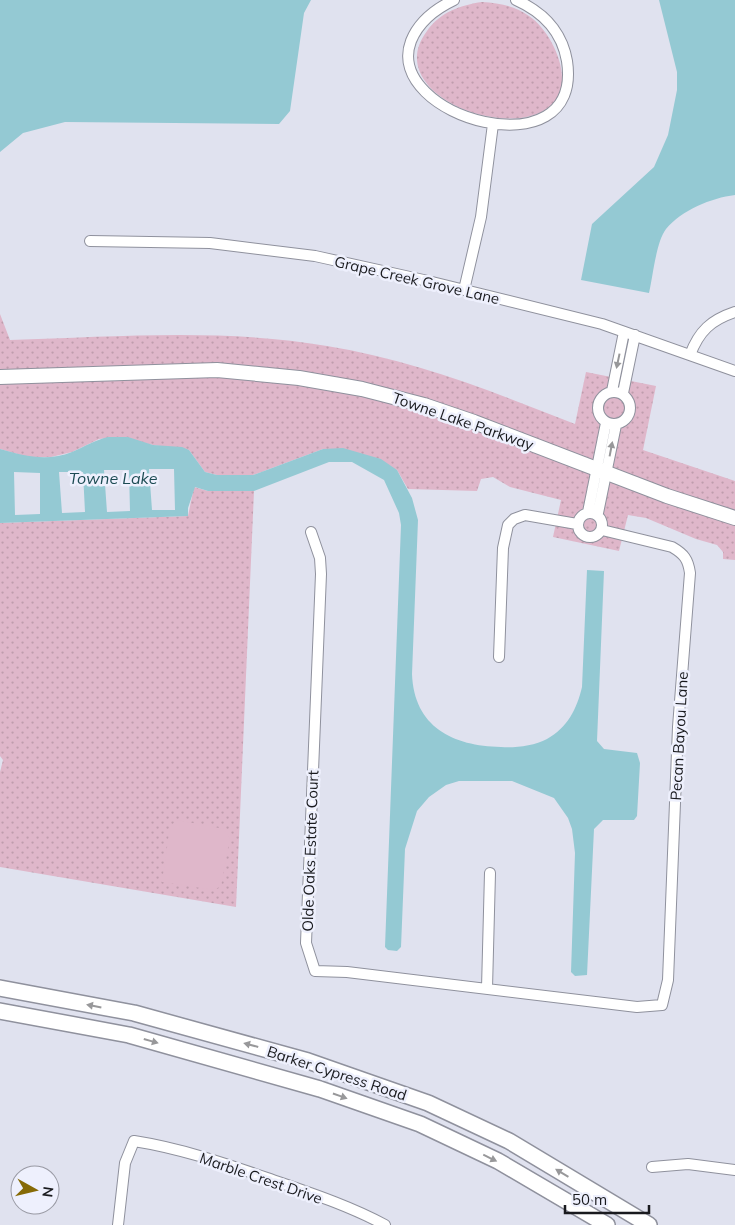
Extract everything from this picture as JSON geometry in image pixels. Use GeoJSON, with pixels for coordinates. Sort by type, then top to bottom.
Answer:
{"type":"FeatureCollection","features":[{"type":"Feature","properties":{"kind":"main road","name":"Barker Cypress Road"},"geometry":{"type":"LineString","coordinates":[[0,988],[134,1013],[329,1069],[428,1103],[491,1133],[649,1225]]}},
{"type":"Feature","properties":{"kind":"main road","name":"Barker Cypress Road"},"geometry":{"type":"LineString","coordinates":[[0,1011],[130,1035],[320,1089],[428,1128],[498,1162],[608,1225]]}},
{"type":"Feature","properties":{"kind":"main road"},"geometry":{"type":"LineString","coordinates":[[320,1089],[329,1069]]}},
{"type":"Feature","properties":{"kind":"main road"},"geometry":{"type":"LineString","coordinates":[[608,1225],[619,1207]]}},
{"type":"Feature","properties":{"kind":"street"},"geometry":{"type":"LineString","coordinates":[[454,0],[434,11],[418,27],[410,45],[408,64],[420,86],[440,103],[476,120],[493,124],[516,124],[550,115],[562,101],[567,87],[566,58],[554,28],[535,10],[516,0]]}},
{"type":"Feature","properties":{"kind":"street"},"geometry":{"type":"LineString","coordinates":[[464,290],[481,217],[493,124]]}},
{"type":"Feature","properties":{"kind":"street","name":"Grape Creek Grove Lane"},"geometry":{"type":"LineString","coordinates":[[90,241],[210,243],[263,248],[343,262],[602,324],[735,371]]}},
{"type":"Feature","properties":{"kind":"street"},"geometry":{"type":"LineString","coordinates":[[690,355],[695,340],[716,319],[735,312]]}},
{"type":"Feature","properties":{"kind":"street"},"geometry":{"type":"LineString","coordinates":[[612,391],[624,332]]}},
{"type":"Feature","properties":{"kind":"street"},"geometry":{"type":"LineString","coordinates":[[602,530],[593,513],[611,424],[628,412],[628,404],[623,393],[635,335]]}},
{"type":"Feature","properties":{"kind":"street","name":"Towne Lake Parkway"},"geometry":{"type":"LineString","coordinates":[[0,377],[217,370],[299,378],[362,388],[424,405],[601,471],[735,518]]}},
{"type":"Feature","properties":{"kind":"street"},"geometry":{"type":"LineString","coordinates":[[611,424],[601,418],[600,405],[606,394],[612,391],[623,393]]}},
{"type":"Feature","properties":{"kind":"street"},"geometry":{"type":"LineString","coordinates":[[498,657],[504,534],[508,525],[514,518],[525,515],[577,524],[593,513]]}},
{"type":"Feature","properties":{"kind":"street","name":"Pecan Bayou Lane"},"geometry":{"type":"LineString","coordinates":[[577,524],[578,530],[587,537],[593,537],[602,530],[672,547],[682,552],[688,560],[690,573],[678,727],[668,980],[662,1005]]}},
{"type":"Feature","properties":{"kind":"street","name":"Olde Oaks Estate Court"},"geometry":{"type":"LineString","coordinates":[[311,532],[320,558],[321,574],[306,943],[315,971],[347,972],[637,1007],[662,1005]]}},
{"type":"Feature","properties":{"kind":"street"},"geometry":{"type":"LineString","coordinates":[[487,988],[490,873]]}},
{"type":"Feature","properties":{"kind":"street","name":"Marble Crest Drive"},"geometry":{"type":"LineString","coordinates":[[118,1225],[125,1163],[134,1141],[159,1144],[235,1167],[301,1190],[385,1225]]}},
{"type":"Feature","properties":{"kind":"street"},"geometry":{"type":"LineString","coordinates":[[652,1167],[688,1164],[735,1170]]}},
{"type":"Feature","properties":{"kind":"shaded area"},"geometry":{"type":"Polygon","coordinates":[[[482,2],[512,7],[529,16],[538,24],[554,46],[562,73],[561,86],[557,97],[549,107],[529,116],[505,118],[479,114],[454,105],[434,91],[420,74],[417,53],[432,24],[452,10],[482,2]]]}},
{"type":"Feature","properties":{"kind":"shaded area"},"geometry":{"type":"Polygon","coordinates":[[[0,314],[10,340],[209,335],[288,340],[359,352],[453,378],[575,424],[586,372],[656,386],[643,450],[735,481],[735,560],[723,559],[723,552],[717,545],[696,539],[646,518],[628,515],[619,551],[553,537],[561,500],[510,487],[493,477],[481,479],[477,491],[408,489],[397,470],[323,449],[253,475],[217,475],[205,472],[189,450],[117,437],[99,439],[72,452],[51,457],[28,457],[0,449],[0,314]]]}},
{"type":"Feature","properties":{"kind":"shaded area"},"geometry":{"type":"Polygon","coordinates":[[[194,487],[208,491],[254,491],[236,907],[0,867],[0,772],[3,760],[0,756],[0,523],[188,516],[194,487]]]}},
{"type":"Feature","properties":{"kind":"shaded area"},"geometry":{"type":"Polygon","coordinates":[[[177,820],[224,829],[230,838],[221,886],[214,890],[162,882],[170,827],[177,820]]]}},
{"type":"Feature","properties":{"kind":"water"},"geometry":{"type":"Polygon","coordinates":[[[0,0],[311,0],[304,13],[290,111],[279,124],[65,122],[23,133],[0,152],[0,0]]]}},
{"type":"Feature","properties":{"kind":"water"},"geometry":{"type":"Polygon","coordinates":[[[659,0],[735,0],[735,195],[716,199],[698,206],[680,216],[666,229],[657,250],[649,293],[581,280],[592,224],[654,167],[668,135],[677,90],[677,72],[659,0]]]}},
{"type":"Feature","properties":{"kind":"water","name":"Towne Lake"},"geometry":{"type":"Polygon","coordinates":[[[108,437],[128,437],[153,445],[182,447],[189,450],[205,472],[217,475],[253,475],[323,449],[343,448],[381,459],[397,470],[412,498],[418,520],[412,674],[414,692],[420,708],[428,720],[439,730],[467,743],[506,747],[530,745],[554,735],[566,724],[574,710],[582,687],[587,570],[604,571],[597,741],[604,749],[637,753],[640,763],[637,816],[634,820],[603,820],[594,829],[587,975],[575,976],[571,972],[575,853],[572,829],[568,818],[554,798],[512,781],[459,781],[446,785],[429,797],[417,811],[405,849],[401,947],[397,951],[388,950],[385,947],[401,525],[399,513],[384,480],[352,462],[329,462],[254,491],[208,491],[195,487],[188,508],[188,516],[0,523],[0,449],[27,456],[54,457],[72,452],[108,437]]]}},
{"type":"Feature","properties":{"kind":"pier"},"geometry":{"type":"Polygon","coordinates":[[[149,469],[174,469],[175,510],[152,510],[149,469]]]}},
{"type":"Feature","properties":{"kind":"pier"},"geometry":{"type":"Polygon","coordinates":[[[104,470],[129,470],[130,511],[107,512],[104,470]]]}},
{"type":"Feature","properties":{"kind":"pier"},"geometry":{"type":"Polygon","coordinates":[[[14,472],[40,473],[40,514],[15,515],[14,472]]]}},
{"type":"Feature","properties":{"kind":"pier"},"geometry":{"type":"Polygon","coordinates":[[[59,472],[83,472],[85,512],[62,513],[59,472]]]}}]}
